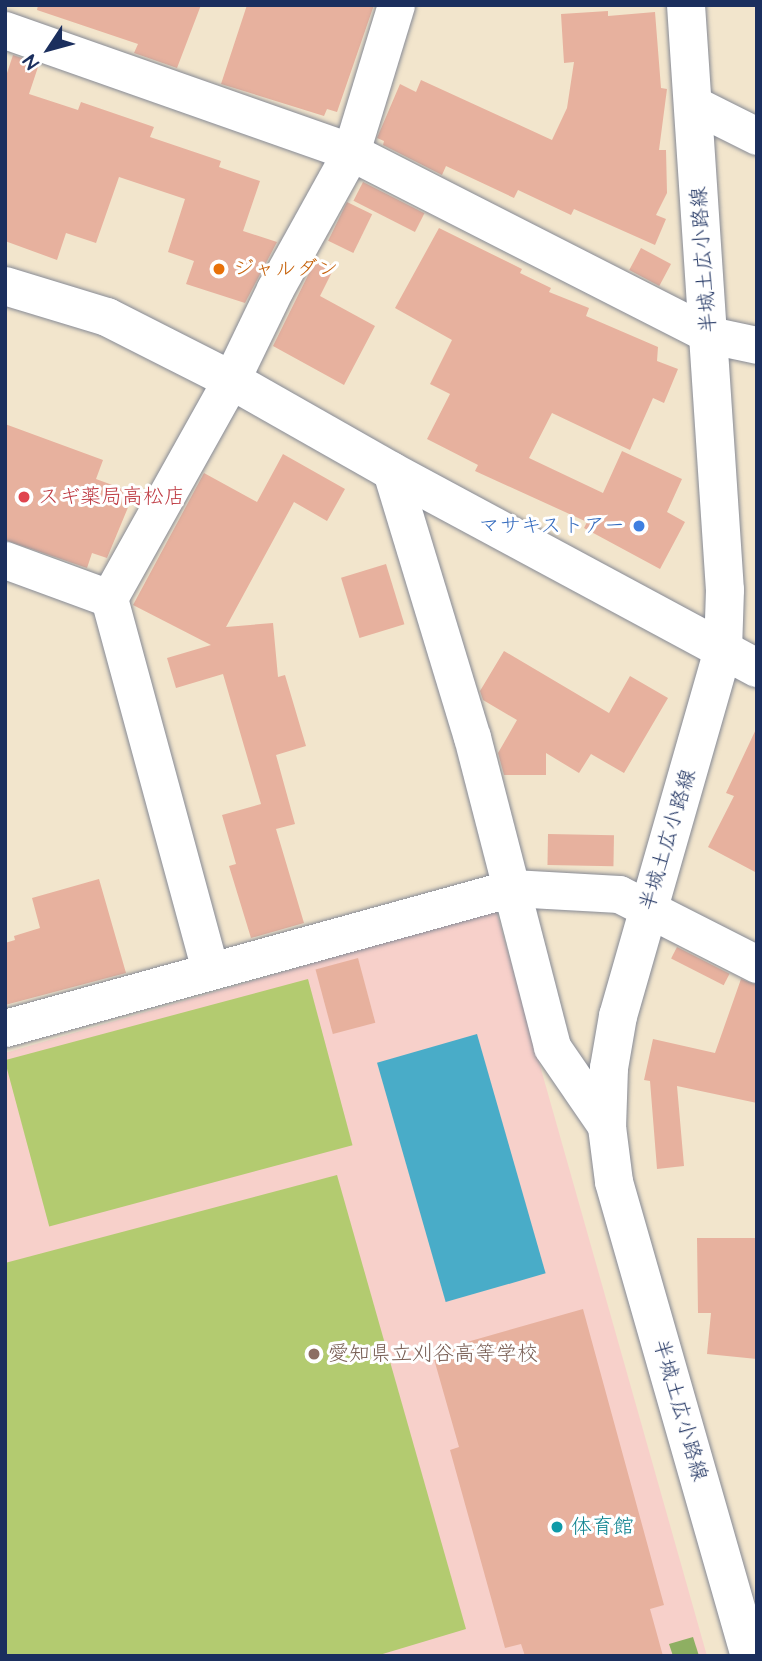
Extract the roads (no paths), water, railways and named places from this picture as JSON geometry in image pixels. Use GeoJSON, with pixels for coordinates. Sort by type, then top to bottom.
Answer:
{"type":"FeatureCollection","features":[{"type":"Feature","properties":{"kind":"main road","name":"半城土広小路線"},"geometry":{"type":"LineString","coordinates":[[686,5],[725,590],[723,650],[711,701],[647,906],[618,1016],[609,1068],[607,1127],[614,1182],[750,1656]]}},
{"type":"Feature","properties":{"kind":"main road"},"geometry":{"type":"LineString","coordinates":[[5,286],[107,317],[231,380],[391,471],[757,668]]}},
{"type":"Feature","properties":{"kind":"street"},"geometry":{"type":"LineString","coordinates":[[210,970],[108,598],[231,380],[275,289],[351,152],[396,5]]}},
{"type":"Feature","properties":{"kind":"street"},"geometry":{"type":"LineString","coordinates":[[5,30],[351,152],[710,335],[757,345]]}},
{"type":"Feature","properties":{"kind":"street"},"geometry":{"type":"LineString","coordinates":[[693,104],[757,136]]}},
{"type":"Feature","properties":{"kind":"street"},"geometry":{"type":"LineString","coordinates":[[391,471],[472,737],[552,1047],[607,1127]]}},
{"type":"Feature","properties":{"kind":"street"},"geometry":{"type":"LineString","coordinates":[[5,560],[108,598]]}},
{"type":"Feature","properties":{"kind":"street"},"geometry":{"type":"LineString","coordinates":[[5,1028],[512,888],[620,894],[757,964]]}},
{"type":"Feature","properties":{"kind":"water"},"geometry":{"type":"Polygon","coordinates":[[[477,1034],[546,1273],[446,1302],[377,1063],[477,1034]]]}},
{"type":"Feature","properties":{"kind":"place","name":"ジャルダン"},"geometry":{"type":"Point","coordinates":[219,269]}},
{"type":"Feature","properties":{"kind":"place","name":"スギ薬局高松店"},"geometry":{"type":"Point","coordinates":[24,497]}},
{"type":"Feature","properties":{"kind":"place","name":"マサキストアー"},"geometry":{"type":"Point","coordinates":[639,526]}},
{"type":"Feature","properties":{"kind":"place","name":"愛知県立刈谷高等学校"},"geometry":{"type":"Point","coordinates":[314,1354]}},
{"type":"Feature","properties":{"kind":"place","name":"体育館"},"geometry":{"type":"Point","coordinates":[557,1527]}}]}
